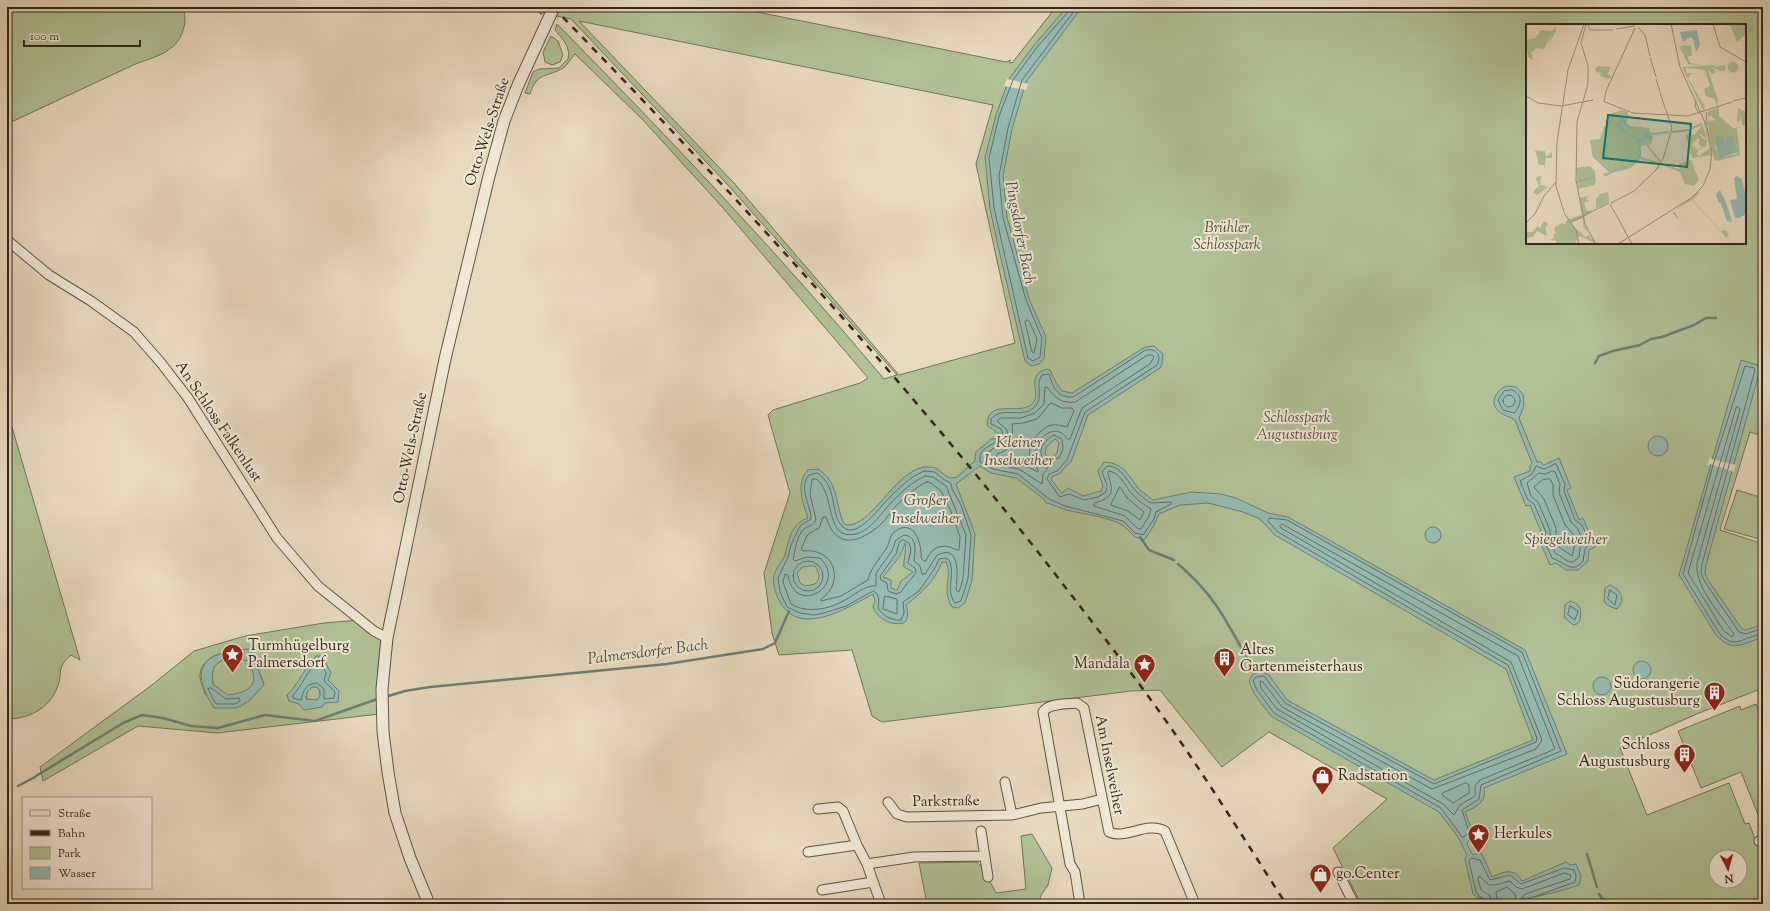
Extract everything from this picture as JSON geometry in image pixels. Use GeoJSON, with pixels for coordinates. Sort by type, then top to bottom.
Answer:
{"type":"FeatureCollection","features":[{"type":"Feature","properties":{"kind":"street","name":"Otto-Wels-Straße"},"geometry":{"type":"LineString","coordinates":[[429,904],[410,858],[395,813],[388,772],[382,706],[382,689],[387,638],[447,352],[489,176],[504,120],[518,85],[554,7]]}},
{"type":"Feature","properties":{"kind":"street","name":"An Schloss Falkenlust"},"geometry":{"type":"LineString","coordinates":[[7,240],[49,275],[92,301],[134,332],[161,362],[188,398],[277,538],[318,586],[374,631],[387,638]]}},
{"type":"Feature","properties":{"kind":"street","name":"Am Inselweiher"},"geometry":{"type":"LineString","coordinates":[[1059,806],[1043,712],[1049,706],[1077,703],[1084,708],[1107,828],[1113,834],[1153,827],[1165,831],[1195,904]]}},
{"type":"Feature","properties":{"kind":"street"},"geometry":{"type":"LineString","coordinates":[[1005,782],[1012,815]]}},
{"type":"Feature","properties":{"kind":"street","name":"Parkstraße"},"geometry":{"type":"LineString","coordinates":[[888,802],[897,814],[907,818],[1012,815],[1041,808],[1083,804],[1102,799]]}},
{"type":"Feature","properties":{"kind":"street"},"geometry":{"type":"LineString","coordinates":[[1059,806],[1070,864],[1075,872],[1080,904]]}},
{"type":"Feature","properties":{"kind":"street"},"geometry":{"type":"LineString","coordinates":[[818,809],[838,807],[843,811],[856,845],[867,864],[881,904]]}},
{"type":"Feature","properties":{"kind":"street"},"geometry":{"type":"LineString","coordinates":[[981,831],[988,877]]}},
{"type":"Feature","properties":{"kind":"street"},"geometry":{"type":"LineString","coordinates":[[808,852],[856,845]]}},
{"type":"Feature","properties":{"kind":"street"},"geometry":{"type":"LineString","coordinates":[[867,864],[914,857],[985,856]]}},
{"type":"Feature","properties":{"kind":"street"},"geometry":{"type":"LineString","coordinates":[[1338,872],[1354,904]]}},
{"type":"Feature","properties":{"kind":"street"},"geometry":{"type":"LineString","coordinates":[[822,890],[873,882]]}},
{"type":"Feature","properties":{"kind":"green space"},"geometry":{"type":"Polygon","coordinates":[[[7,7],[183,7],[185,24],[179,40],[171,48],[156,57],[134,65],[7,124],[7,7]]]}},
{"type":"Feature","properties":{"kind":"green space","name":"Schlosspark Augustusburg"},"geometry":{"type":"Polygon","coordinates":[[[512,7],[732,7],[1006,62],[1011,60],[1009,62],[1012,63],[1056,7],[1763,7],[1763,387],[1759,402],[1763,403],[1763,436],[1750,432],[1720,530],[1763,544],[1763,688],[1699,713],[1620,748],[1647,815],[1729,783],[1745,824],[1749,823],[1763,860],[1763,904],[1361,904],[1333,848],[1387,799],[1269,732],[1222,767],[1160,690],[1131,691],[882,722],[872,716],[852,650],[779,655],[772,633],[764,573],[790,493],[768,415],[773,410],[860,383],[868,378],[723,208],[643,120],[575,54],[563,68],[539,78],[530,94],[525,93],[533,72],[539,69],[559,68],[568,59],[569,55],[567,47],[555,30],[557,24],[724,198],[845,333],[884,379],[897,375],[727,184],[571,19],[542,13],[541,15],[539,12],[512,7]],[[579,21],[734,183],[899,375],[1015,343],[976,164],[993,105],[579,21]]]}},
{"type":"Feature","properties":{"kind":"green space"},"geometry":{"type":"Polygon","coordinates":[[[551,36],[558,41],[563,55],[560,62],[552,65],[545,62],[543,52],[551,36]]]}},
{"type":"Feature","properties":{"kind":"green space"},"geometry":{"type":"Polygon","coordinates":[[[7,410],[80,660],[71,655],[63,664],[61,667],[57,688],[49,702],[30,715],[15,719],[7,719],[7,410]]]}},
{"type":"Feature","properties":{"kind":"green space"},"geometry":{"type":"Polygon","coordinates":[[[1737,490],[1763,498],[1763,540],[1724,529],[1737,490]]]}},
{"type":"Feature","properties":{"kind":"green space"},"geometry":{"type":"Polygon","coordinates":[[[359,620],[381,638],[377,687],[379,714],[217,733],[138,726],[43,781],[40,767],[152,685],[194,651],[245,636],[324,623],[359,620]],[[250,649],[235,650],[219,654],[206,662],[201,668],[200,676],[205,694],[249,701],[264,684],[250,649]],[[328,680],[296,687],[287,695],[289,701],[321,707],[328,680]]]}},
{"type":"Feature","properties":{"kind":"green space"},"geometry":{"type":"Polygon","coordinates":[[[232,656],[248,661],[254,676],[252,686],[243,692],[228,696],[213,684],[213,673],[215,666],[218,663],[232,656]]]}},
{"type":"Feature","properties":{"kind":"green space"},"geometry":{"type":"Polygon","coordinates":[[[312,687],[317,687],[320,691],[320,697],[317,700],[306,699],[307,692],[312,687]]]}},
{"type":"Feature","properties":{"kind":"green space"},"geometry":{"type":"Polygon","coordinates":[[[1756,704],[1763,722],[1763,816],[1759,817],[1741,772],[1701,788],[1678,731],[1740,706],[1741,710],[1756,704]]]}},
{"type":"Feature","properties":{"kind":"green space"},"geometry":{"type":"Polygon","coordinates":[[[1032,834],[1052,868],[1048,885],[1041,895],[1040,904],[927,904],[919,863],[977,862],[984,871],[996,893],[1026,889],[1021,836],[1032,834]]]}},
{"type":"Feature","properties":{"kind":"water"},"geometry":{"type":"Polygon","coordinates":[[[1067,7],[1082,7],[1026,82],[1012,129],[1003,176],[1007,217],[1029,299],[1046,337],[1044,358],[1039,364],[1031,366],[1025,361],[998,246],[990,209],[985,157],[996,115],[1009,79],[1035,44],[1067,7]]]}},
{"type":"Feature","properties":{"kind":"water"},"geometry":{"type":"Polygon","coordinates":[[[1154,346],[1163,354],[1160,368],[1088,415],[1071,462],[1063,469],[1061,473],[1052,477],[1051,480],[1059,490],[1062,493],[1068,488],[1083,496],[1101,491],[1103,486],[1098,471],[1104,462],[1116,465],[1124,470],[1138,488],[1153,500],[1192,492],[1221,494],[1236,498],[1268,513],[1288,517],[1525,650],[1567,754],[1484,788],[1484,797],[1480,803],[1465,812],[1474,835],[1470,837],[1467,844],[1472,854],[1482,854],[1492,877],[1504,872],[1512,872],[1522,881],[1566,862],[1570,865],[1576,864],[1581,876],[1579,885],[1524,899],[1494,901],[1481,899],[1473,894],[1465,859],[1467,855],[1458,837],[1439,812],[1271,716],[1250,686],[1249,681],[1253,674],[1260,671],[1269,675],[1287,700],[1434,780],[1533,740],[1506,669],[1275,535],[1258,518],[1243,512],[1208,503],[1180,505],[1159,514],[1153,527],[1144,540],[1133,535],[1117,522],[1066,510],[1046,503],[1044,499],[1016,478],[991,473],[980,466],[956,484],[975,534],[972,580],[965,603],[958,608],[952,607],[947,595],[948,568],[946,562],[942,562],[936,575],[931,581],[906,605],[908,615],[904,623],[899,624],[886,621],[878,615],[873,607],[875,601],[873,594],[837,612],[823,617],[810,619],[798,617],[787,612],[779,600],[774,585],[774,579],[777,568],[785,555],[794,528],[808,518],[802,500],[801,487],[804,475],[808,470],[818,469],[824,474],[833,486],[843,522],[846,525],[856,523],[874,509],[903,478],[913,471],[924,467],[933,467],[946,476],[951,478],[957,477],[975,461],[975,454],[977,451],[990,439],[996,439],[999,434],[987,425],[992,412],[1003,409],[1023,408],[1034,402],[1036,392],[1036,376],[1040,372],[1047,369],[1050,370],[1056,383],[1062,391],[1072,393],[1145,347],[1154,346]],[[1055,439],[1046,447],[1045,454],[1048,457],[1053,457],[1057,453],[1059,442],[1055,439]],[[905,543],[900,556],[883,577],[891,580],[891,588],[897,590],[901,581],[913,572],[904,567],[906,549],[905,543]],[[815,566],[802,567],[797,573],[800,583],[805,586],[815,584],[819,575],[815,566]]]}},
{"type":"Feature","properties":{"kind":"water"},"geometry":{"type":"Polygon","coordinates":[[[1741,360],[1761,366],[1705,573],[1708,580],[1742,629],[1746,630],[1763,624],[1763,637],[1743,644],[1733,645],[1722,641],[1716,635],[1679,575],[1741,360]]]}},
{"type":"Feature","properties":{"kind":"water","name":"Spiegelweiher"},"geometry":{"type":"Polygon","coordinates":[[[1507,386],[1516,387],[1523,394],[1524,406],[1519,418],[1537,462],[1541,462],[1544,465],[1559,458],[1571,488],[1567,490],[1579,520],[1583,518],[1595,547],[1589,550],[1588,561],[1578,570],[1566,570],[1556,563],[1550,565],[1538,537],[1542,534],[1530,505],[1526,506],[1514,477],[1530,471],[1530,466],[1532,463],[1515,420],[1501,413],[1495,406],[1494,402],[1496,394],[1507,386]]]}},
{"type":"Feature","properties":{"kind":"water"},"geometry":{"type":"Polygon","coordinates":[[[1658,436],[1665,439],[1668,446],[1665,453],[1658,456],[1651,453],[1648,446],[1651,439],[1658,436]]]}},
{"type":"Feature","properties":{"kind":"water"},"geometry":{"type":"Polygon","coordinates":[[[1430,527],[1436,527],[1441,532],[1439,541],[1436,543],[1430,543],[1425,538],[1425,532],[1430,527]]]}},
{"type":"Feature","properties":{"kind":"water"},"geometry":{"type":"Polygon","coordinates":[[[1610,585],[1617,589],[1622,598],[1622,602],[1617,609],[1607,605],[1604,601],[1605,588],[1610,585]]]}},
{"type":"Feature","properties":{"kind":"water"},"geometry":{"type":"Polygon","coordinates":[[[1570,601],[1577,604],[1581,611],[1580,621],[1573,625],[1564,617],[1565,605],[1570,601]]]}},
{"type":"Feature","properties":{"kind":"water"},"geometry":{"type":"Polygon","coordinates":[[[250,649],[264,685],[249,701],[237,708],[214,708],[206,693],[202,681],[202,671],[205,664],[212,658],[222,653],[250,649]],[[232,656],[218,663],[215,666],[213,673],[213,684],[228,695],[243,692],[248,689],[252,686],[254,676],[248,661],[232,656]]]}},
{"type":"Feature","properties":{"kind":"water"},"geometry":{"type":"Polygon","coordinates":[[[316,656],[322,656],[331,673],[328,680],[339,691],[338,702],[325,703],[322,707],[304,710],[299,704],[289,701],[287,695],[316,656]],[[312,687],[307,692],[306,699],[317,700],[320,696],[320,691],[317,687],[312,687]]]}},
{"type":"Feature","properties":{"kind":"water"},"geometry":{"type":"Polygon","coordinates":[[[1638,661],[1646,661],[1651,666],[1649,677],[1646,679],[1638,679],[1633,674],[1633,666],[1638,661]]]}},
{"type":"Feature","properties":{"kind":"water"},"geometry":{"type":"Polygon","coordinates":[[[1598,677],[1606,677],[1611,682],[1609,693],[1606,695],[1598,695],[1593,690],[1593,682],[1598,677]]]}},
{"type":"Feature","properties":{"kind":"pier"},"geometry":{"type":"Polygon","coordinates":[[[1007,79],[1028,84],[1026,90],[1004,86],[1007,79]]]}},
{"type":"Feature","properties":{"kind":"pier"},"geometry":{"type":"Polygon","coordinates":[[[1710,456],[1712,459],[1736,465],[1734,472],[1710,464],[1707,466],[1710,456]]]}},
{"type":"Feature","properties":{"kind":"waterway"},"geometry":{"type":"LineString","coordinates":[[1595,363],[1599,356],[1613,351],[1640,345],[1651,339],[1662,337],[1694,325],[1706,318],[1716,318]]}},
{"type":"Feature","properties":{"kind":"waterway","name":"Palmersdorfer Bach"},"geometry":{"type":"LineString","coordinates":[[1140,537],[1149,550],[1174,560]]}},
{"type":"Feature","properties":{"kind":"waterway","name":"Palmersdorfer Bach"},"geometry":{"type":"LineString","coordinates":[[1178,564],[1201,586],[1219,609],[1249,662]]}},
{"type":"Feature","properties":{"kind":"waterway","name":"Palmersdorfer Bach"},"geometry":{"type":"LineString","coordinates":[[385,697],[405,691],[430,687],[667,664],[763,649],[775,643],[789,611]]}},
{"type":"Feature","properties":{"kind":"waterway","name":"Palmersdorfer Bach"},"geometry":{"type":"LineString","coordinates":[[36,776],[123,723],[142,715],[163,718],[191,726],[218,728],[265,715],[315,721],[380,698]]}},
{"type":"Feature","properties":{"kind":"waterway","name":"Palmersdorfer Bach"},"geometry":{"type":"LineString","coordinates":[[18,786],[35,777]]}},
{"type":"Feature","properties":{"kind":"waterway","name":"Palmersdorfer Bach"},"geometry":{"type":"LineString","coordinates":[[7,792],[11,790]]}},
{"type":"Feature","properties":{"kind":"waterway","name":"Palmersdorfer Bach"},"geometry":{"type":"LineString","coordinates":[[1587,854],[1597,887]]}},
{"type":"Feature","properties":{"kind":"waterway","name":"Palmersdorfer Bach"},"geometry":{"type":"LineString","coordinates":[[1599,894],[1606,904]]}},
{"type":"Feature","properties":{"kind":"railway"},"geometry":{"type":"LineString","coordinates":[[553,7],[685,145],[814,286],[877,357],[1000,504],[1059,579],[1164,718],[1286,904]]}},
{"type":"Feature","properties":{"kind":"place","name":"Turmhügelburg Palmersdorf"},"geometry":{"type":"Point","coordinates":[233,674]}},
{"type":"Feature","properties":{"kind":"place","name":"Altes Gartenmeisterhaus"},"geometry":{"type":"Point","coordinates":[1224,678]}},
{"type":"Feature","properties":{"kind":"place","name":"Mandala"},"geometry":{"type":"Point","coordinates":[1145,684]}},
{"type":"Feature","properties":{"kind":"place","name":"Südorangerie Schloss Augustusburg"},"geometry":{"type":"Point","coordinates":[1715,712]}},
{"type":"Feature","properties":{"kind":"place","name":"Schloss Augustusburg"},"geometry":{"type":"Point","coordinates":[1685,774]}},
{"type":"Feature","properties":{"kind":"place","name":"Radstation"},"geometry":{"type":"Point","coordinates":[1322,796]}},
{"type":"Feature","properties":{"kind":"place","name":"Herkules"},"geometry":{"type":"Point","coordinates":[1478,854]}},
{"type":"Feature","properties":{"kind":"place","name":"go.Center"},"geometry":{"type":"Point","coordinates":[1321,894]}},
{"type":"Feature","properties":{"kind":"park label","name":"Brühler Schlosspark"},"geometry":{"type":"Point","coordinates":[1227,236]}},
{"type":"Feature","properties":{"kind":"water label","name":"Pingsdorfer Bach"},"geometry":{"type":"Point","coordinates":[1019,233]}},
{"type":"Feature","properties":{"kind":"water label","name":"Kleiner Inselweiher"},"geometry":{"type":"Point","coordinates":[1019,452]}},
{"type":"Feature","properties":{"kind":"water label","name":"Großer Inselweiher"},"geometry":{"type":"Point","coordinates":[926,510]}}]}
